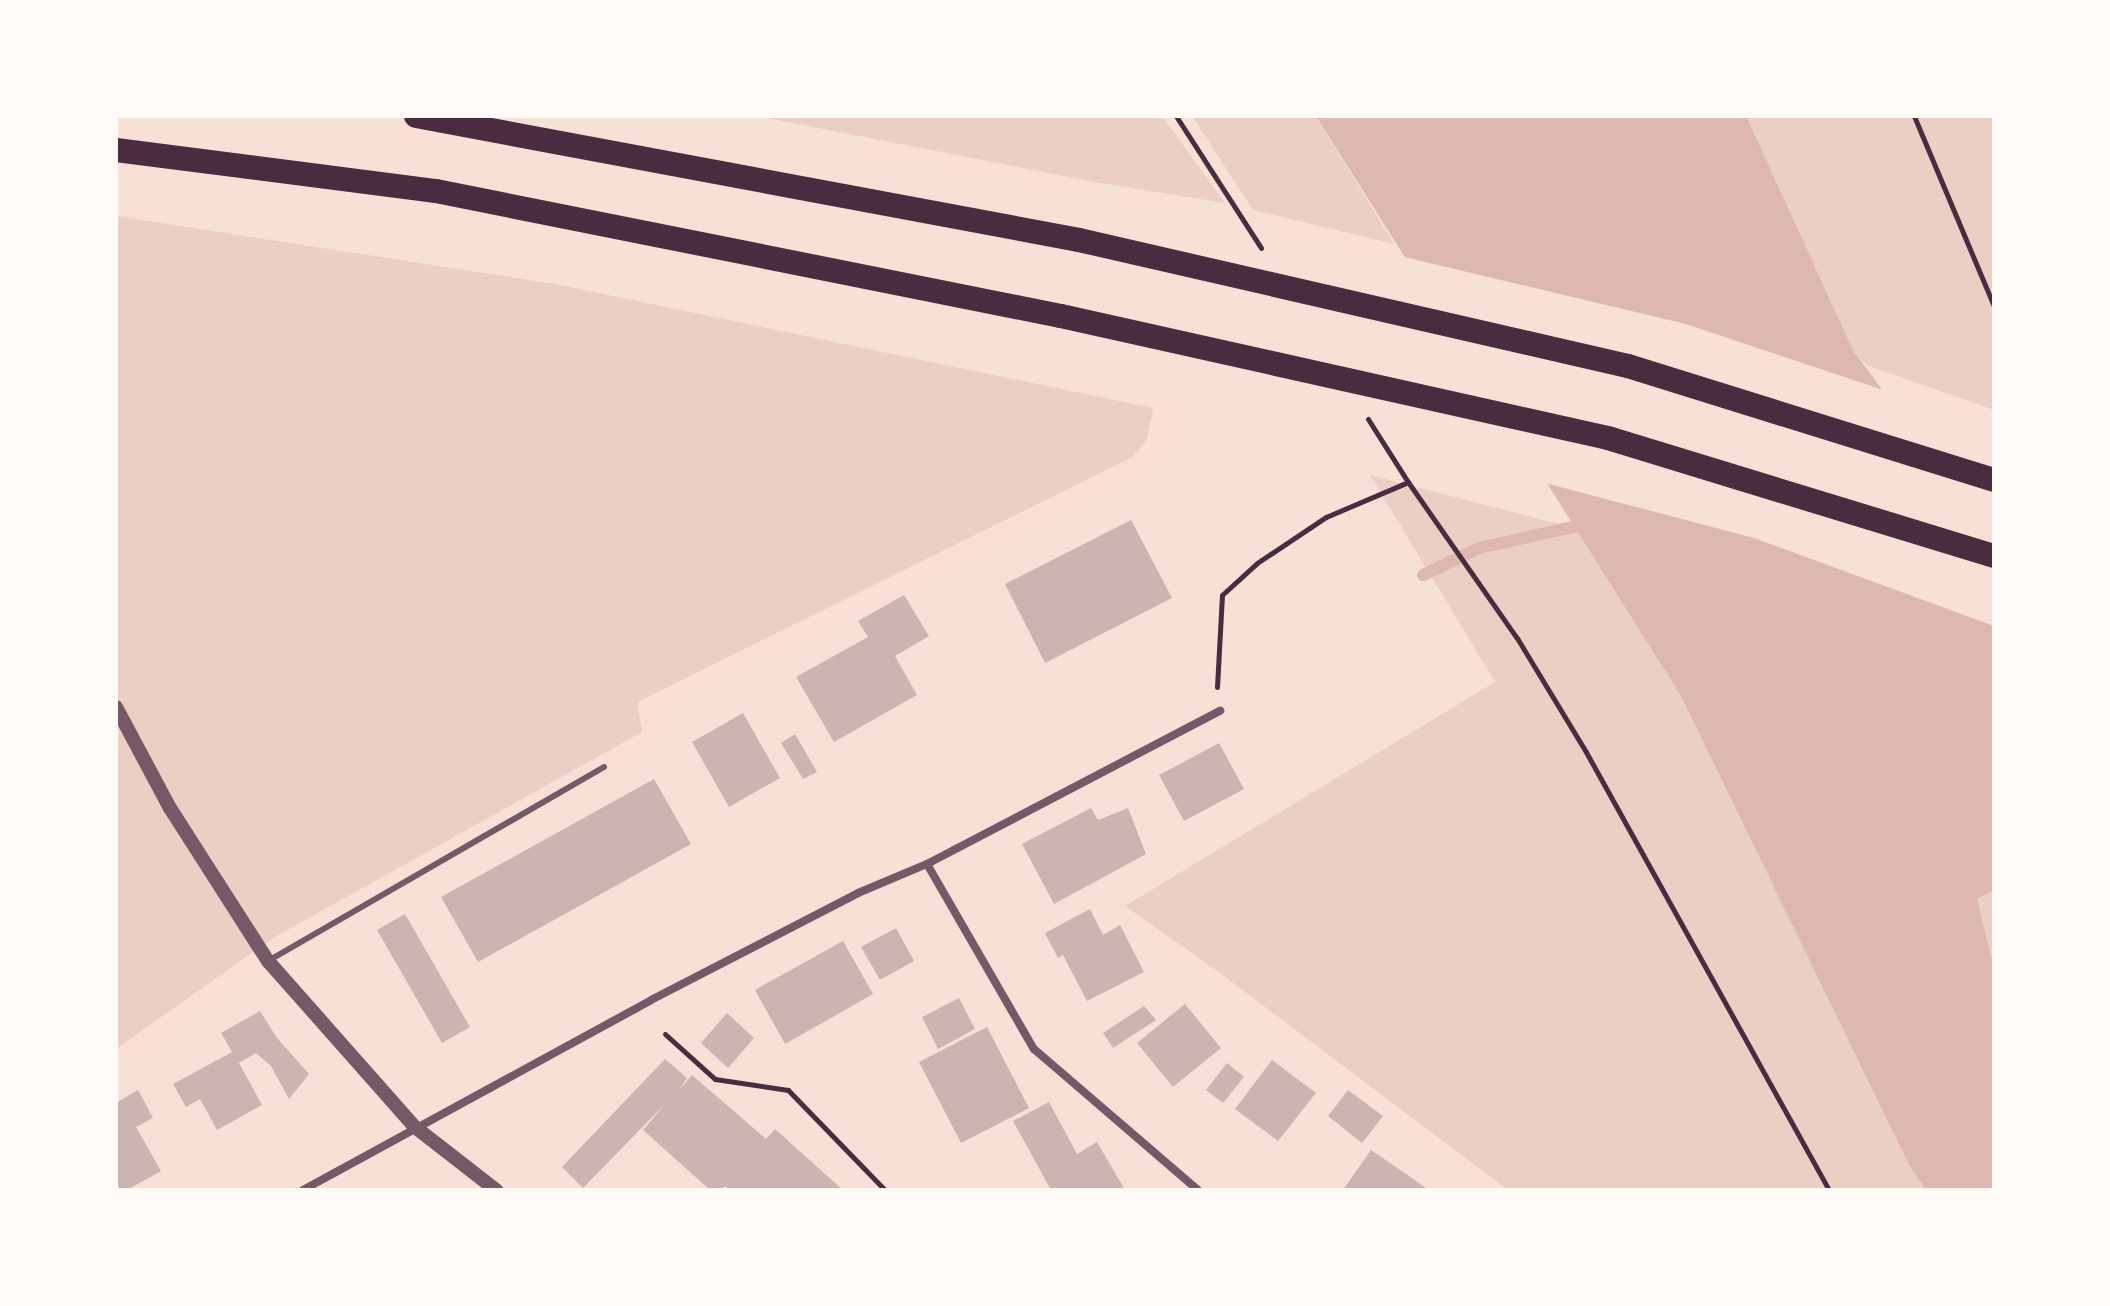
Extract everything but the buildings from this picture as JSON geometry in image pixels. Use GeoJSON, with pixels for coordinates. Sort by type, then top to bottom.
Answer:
{"type":"FeatureCollection","features":[{"type":"Feature","properties":{"kind":"highway"},"geometry":{"type":"LineString","coordinates":[[416,116],[1079,240],[1628,366],[1994,480]]}},
{"type":"Feature","properties":{"kind":"highway"},"geometry":{"type":"LineString","coordinates":[[116,150],[436,191],[1061,316],[1608,438],[1994,556]]}},
{"type":"Feature","properties":{"kind":"street"},"geometry":{"type":"LineString","coordinates":[[116,707],[170,808],[268,961],[415,1127],[496,1190]]}},
{"type":"Feature","properties":{"kind":"street"},"geometry":{"type":"LineString","coordinates":[[303,1190],[415,1127],[844,900],[927,864],[1220,711]]}},
{"type":"Feature","properties":{"kind":"street"},"geometry":{"type":"LineString","coordinates":[[927,864],[1034,1049],[1198,1190]]}},
{"type":"Feature","properties":{"kind":"lane"},"geometry":{"type":"LineString","coordinates":[[268,961],[604,767]]}},
{"type":"Feature","properties":{"kind":"path"},"geometry":{"type":"LineString","coordinates":[[1914,116],[1994,306]]}},
{"type":"Feature","properties":{"kind":"path"},"geometry":{"type":"LineString","coordinates":[[1220,711],[1217,691],[1222,595],[1257,563],[1326,517],[1408,482]]}},
{"type":"Feature","properties":{"kind":"path"},"geometry":{"type":"LineString","coordinates":[[1443,532],[1517,638],[1594,765],[1829,1190]]}},
{"type":"Feature","properties":{"kind":"path"},"geometry":{"type":"LineString","coordinates":[[665,1034],[715,1079],[788,1090],[885,1190]]}},
{"type":"Feature","properties":{"kind":"shaded area"},"geometry":{"type":"Polygon","coordinates":[[[757,116],[1162,116],[1225,203],[1094,182],[757,116]]]}},
{"type":"Feature","properties":{"kind":"shaded area"},"geometry":{"type":"Polygon","coordinates":[[[1192,116],[1316,116],[1394,244],[1253,210],[1192,116]]]}},
{"type":"Feature","properties":{"kind":"shaded area"},"geometry":{"type":"Polygon","coordinates":[[[1316,116],[1746,116],[1853,350],[1994,543],[1994,890],[1977,899],[1994,968],[1994,1190],[1926,1190],[1909,1165],[1681,696],[1316,116]]]}},
{"type":"Feature","properties":{"kind":"shaded area"},"geometry":{"type":"Polygon","coordinates":[[[1746,116],[1994,116],[1994,410],[1866,365],[1853,350],[1746,116]]]}},
{"type":"Feature","properties":{"kind":"shaded area"},"geometry":{"type":"Polygon","coordinates":[[[116,216],[555,284],[1153,408],[1147,439],[1133,457],[637,702],[642,732],[273,938],[116,1049],[116,216]]]}},
{"type":"Feature","properties":{"kind":"shaded area"},"geometry":{"type":"Polygon","coordinates":[[[1370,475],[1578,529],[1681,696],[1909,1165],[1926,1190],[1508,1190],[1220,973],[1125,906],[1495,682],[1370,475]]]}},
{"type":"Feature","properties":{"kind":"shaded area"},"geometry":{"type":"Polygon","coordinates":[[[1994,890],[1994,968],[1976,898],[1994,890]]]}},
{"type":"Feature","properties":{"kind":"pier"},"geometry":{"type":"Polygon","coordinates":[[[1396,255],[1686,324],[1892,393],[1994,536],[1994,626],[1754,538],[1545,483],[1396,255]]]}},
{"type":"Feature","properties":{"kind":"waterway"},"geometry":{"type":"LineString","coordinates":[[1423,575],[1479,548],[1591,523]]}}]}
